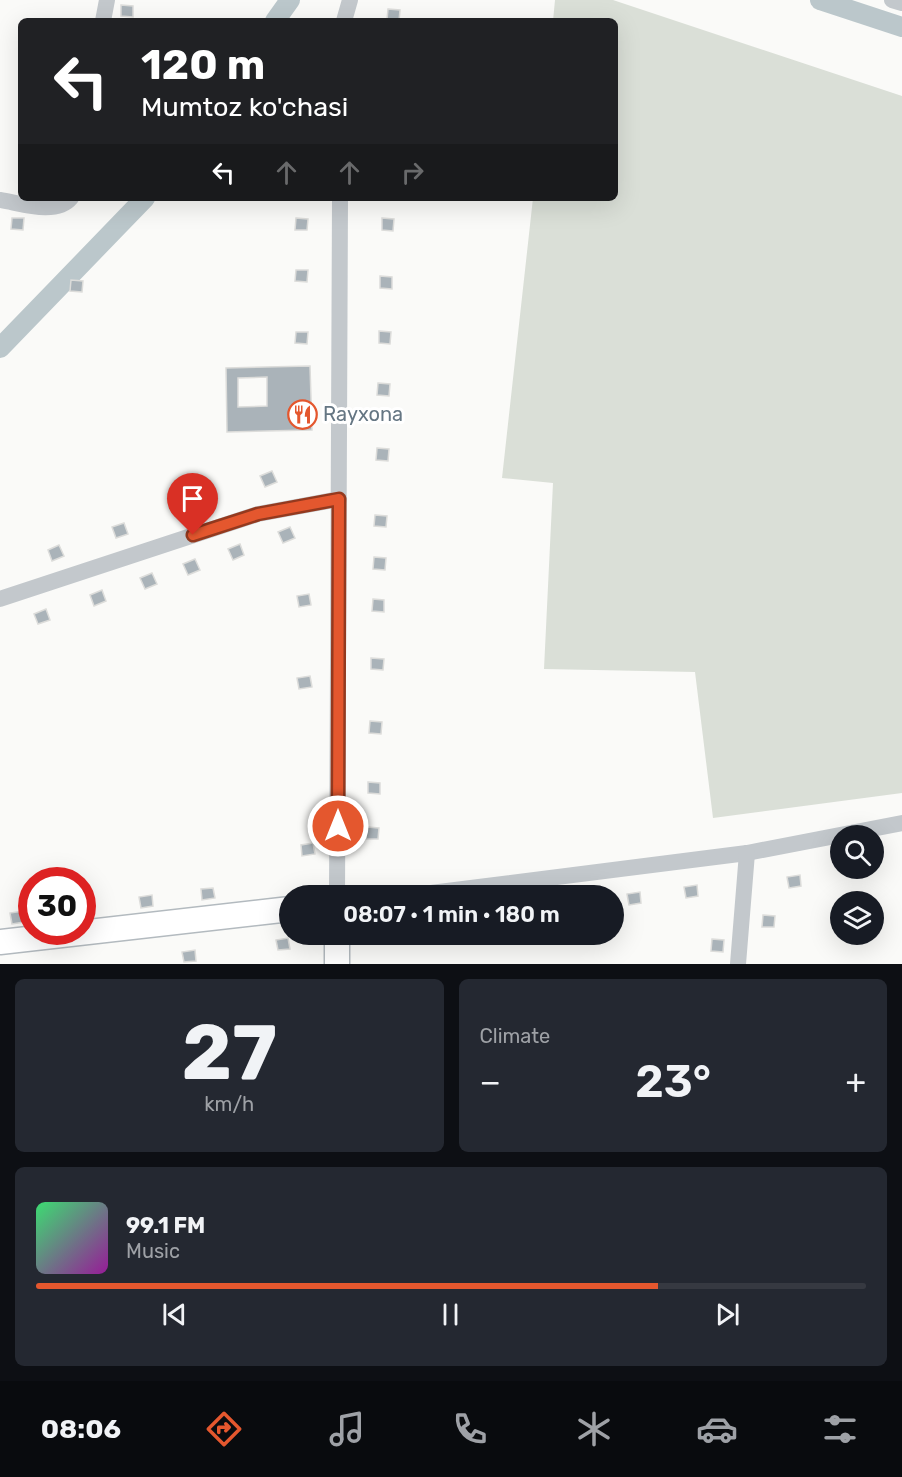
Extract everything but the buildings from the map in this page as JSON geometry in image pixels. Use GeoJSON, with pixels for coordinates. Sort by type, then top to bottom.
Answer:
{"type":"FeatureCollection","features":[{"type":"Feature","properties":{"kind":"main road"},"geometry":{"type":"LineString","coordinates":[[0,942],[279,910]]}},
{"type":"Feature","properties":{"kind":"main road"},"geometry":{"type":"LineString","coordinates":[[337,945],[337,964]]}},
{"type":"Feature","properties":{"kind":"street"},"geometry":{"type":"LineString","coordinates":[[103,18],[106,0]]}},
{"type":"Feature","properties":{"kind":"street"},"geometry":{"type":"LineString","coordinates":[[345,18],[350,0]]}},
{"type":"Feature","properties":{"kind":"street"},"geometry":{"type":"LineString","coordinates":[[892,0],[902,3]]}},
{"type":"Feature","properties":{"kind":"street"},"geometry":{"type":"LineString","coordinates":[[0,200],[49,207],[69,201]]}},
{"type":"Feature","properties":{"kind":"street"},"geometry":{"type":"LineString","coordinates":[[338,885],[340,201]]}},
{"type":"Feature","properties":{"kind":"street"},"geometry":{"type":"LineString","coordinates":[[0,599],[258,514],[339,499]]}},
{"type":"Feature","properties":{"kind":"street"},"geometry":{"type":"LineString","coordinates":[[495,885],[747,854],[902,823]]}},
{"type":"Feature","properties":{"kind":"street"},"geometry":{"type":"LineString","coordinates":[[738,964],[747,854]]}},
{"type":"Feature","properties":{"kind":"shaded area"},"geometry":{"type":"Polygon","coordinates":[[[555,0],[613,0],[902,96],[902,793],[713,818],[695,672],[544,669],[553,483],[502,478],[533,201],[618,201],[618,18],[553,18],[555,0]]]}},
{"type":"Feature","properties":{"kind":"waterway"},"geometry":{"type":"LineString","coordinates":[[277,18],[290,0]]}},
{"type":"Feature","properties":{"kind":"waterway"},"geometry":{"type":"LineString","coordinates":[[820,0],[902,27]]}},
{"type":"Feature","properties":{"kind":"waterway"},"geometry":{"type":"LineString","coordinates":[[0,348],[142,201]]}},
{"type":"Feature","properties":{"kind":"place","name":"Rayxona"},"geometry":{"type":"Point","coordinates":[302,414]}},
{"type":"Feature","properties":{"kind":"route"},"geometry":{"type":"LineString","coordinates":[[193,535],[258,514],[339,499],[338,826]]}}]}
